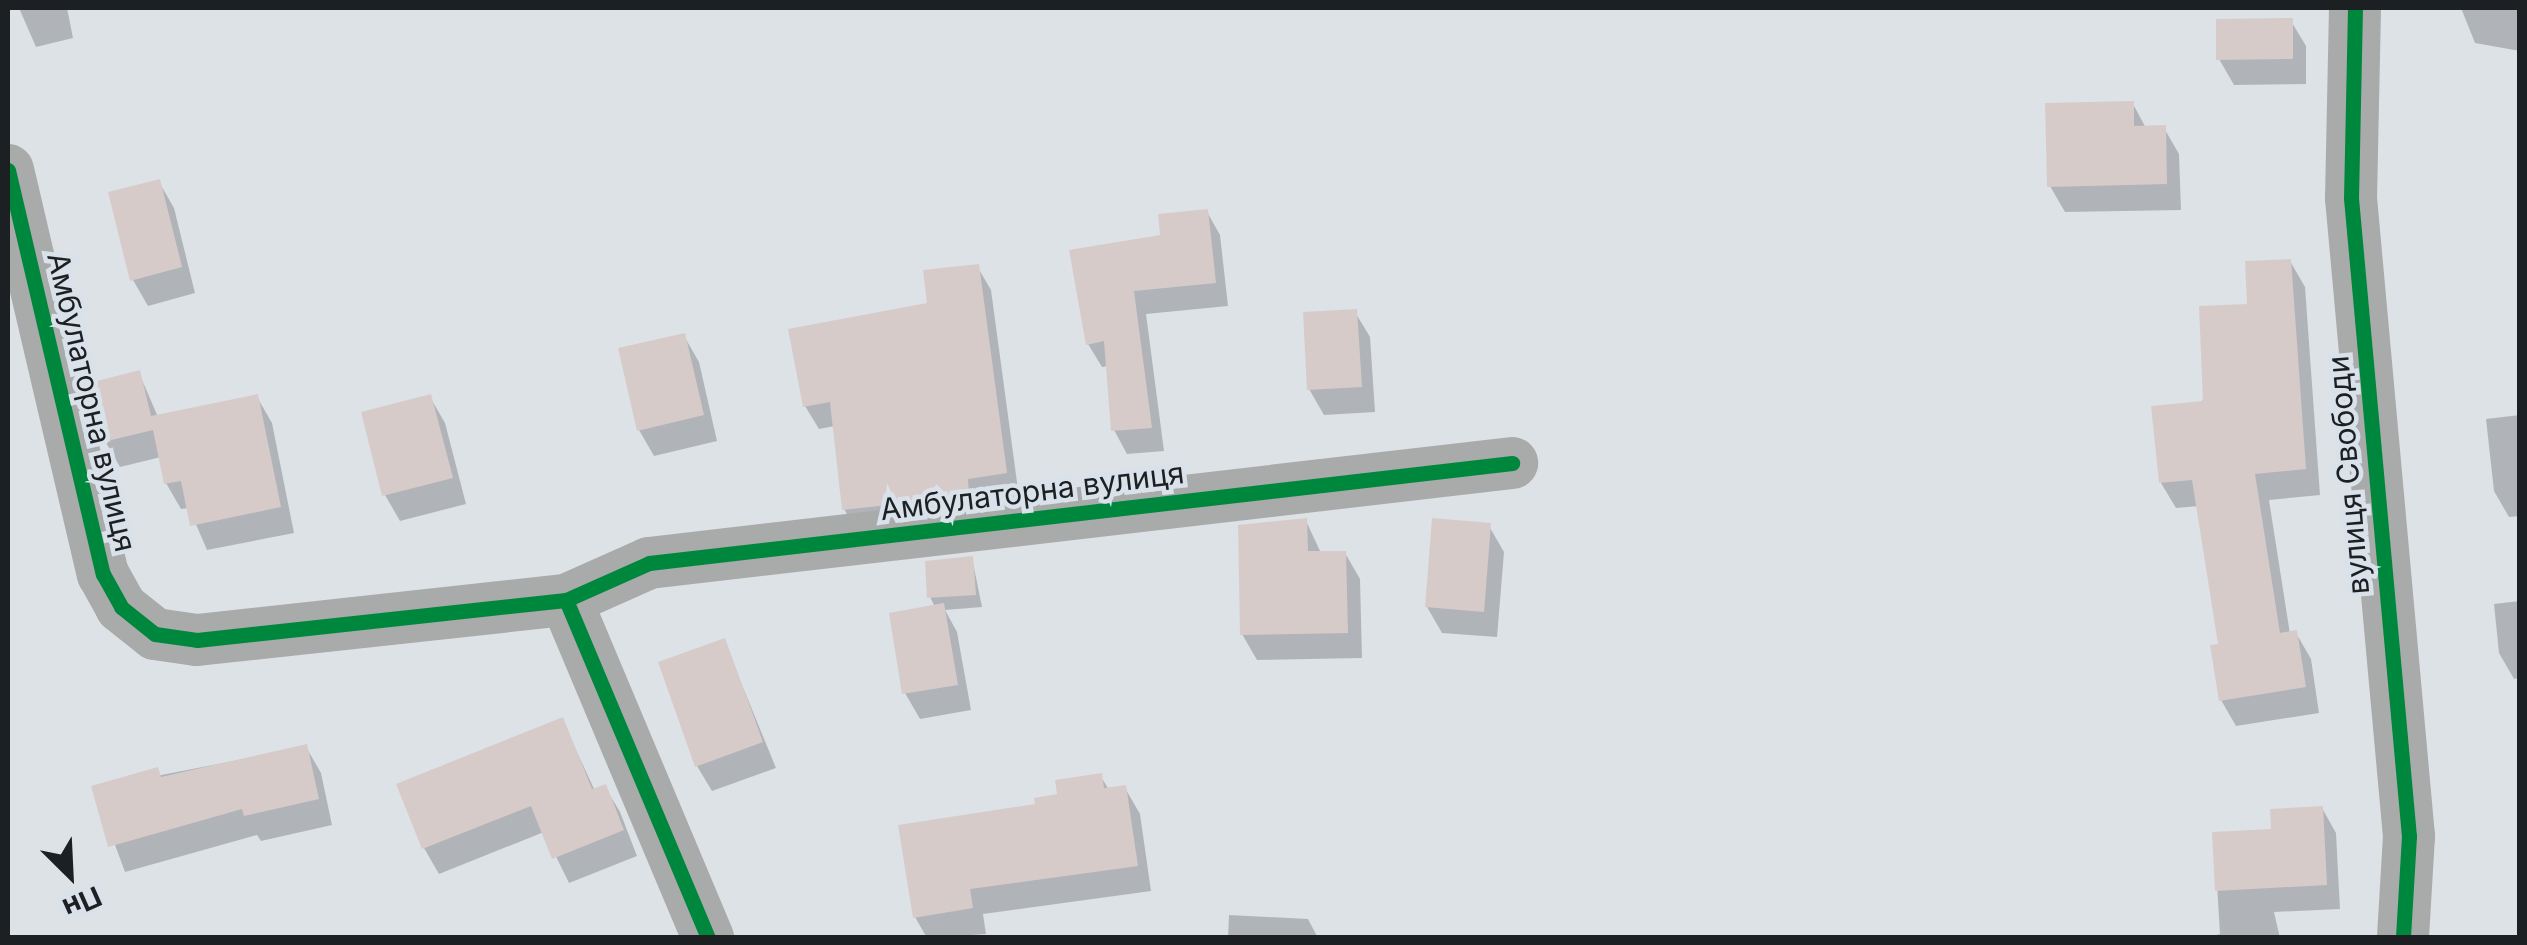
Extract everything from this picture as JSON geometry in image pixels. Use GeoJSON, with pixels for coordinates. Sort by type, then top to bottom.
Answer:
{"type":"FeatureCollection","features":[{"type":"Feature","properties":{"kind":"street","name":"вулиця Свободи"},"geometry":{"type":"LineString","coordinates":[[2355,8],[2351,198],[2409,836],[2402,938]]}},
{"type":"Feature","properties":{"kind":"street","name":"Амбулаторна вулиця"},"geometry":{"type":"LineString","coordinates":[[8,170],[15,224],[103,574],[121,607],[155,634],[197,640],[566,600],[649,563],[1512,463]]}},
{"type":"Feature","properties":{"kind":"street"},"geometry":{"type":"LineString","coordinates":[[566,600],[708,938]]}},
{"type":"Feature","properties":{"kind":"building"},"geometry":{"type":"Polygon","coordinates":[[[2293,18],[2293,59],[2216,60],[2216,19],[2293,18]]]}},
{"type":"Feature","properties":{"kind":"building"},"geometry":{"type":"Polygon","coordinates":[[[2134,101],[2134,126],[2166,125],[2167,184],[2047,187],[2045,103],[2134,101]]]}},
{"type":"Feature","properties":{"kind":"building"},"geometry":{"type":"Polygon","coordinates":[[[160,179],[182,267],[130,281],[108,192],[160,179]]]}},
{"type":"Feature","properties":{"kind":"building"},"geometry":{"type":"Polygon","coordinates":[[[1208,209],[1216,283],[1134,291],[1152,428],[1111,431],[1104,341],[1086,345],[1069,250],[1160,235],[1158,214],[1208,209]]]}},
{"type":"Feature","properties":{"kind":"building"},"geometry":{"type":"Polygon","coordinates":[[[2291,259],[2306,469],[2255,474],[2280,633],[2297,630],[2306,687],[2219,701],[2210,645],[2218,644],[2192,480],[2159,483],[2151,406],[2203,401],[2199,306],[2247,304],[2245,261],[2291,259]]]}},
{"type":"Feature","properties":{"kind":"building"},"geometry":{"type":"Polygon","coordinates":[[[979,264],[1007,473],[968,479],[969,496],[842,510],[830,402],[803,407],[788,329],[927,303],[923,270],[979,264]]]}},
{"type":"Feature","properties":{"kind":"building"},"geometry":{"type":"Polygon","coordinates":[[[1357,309],[1362,387],[1307,390],[1303,312],[1357,309]]]}},
{"type":"Feature","properties":{"kind":"building"},"geometry":{"type":"Polygon","coordinates":[[[685,333],[704,415],[637,431],[618,348],[685,333]]]}},
{"type":"Feature","properties":{"kind":"building"},"geometry":{"type":"Polygon","coordinates":[[[140,370],[151,416],[258,394],[281,507],[190,526],[181,481],[164,484],[153,430],[103,442],[89,383],[140,370]]]}},
{"type":"Feature","properties":{"kind":"building"},"geometry":{"type":"Polygon","coordinates":[[[431,394],[453,478],[382,496],[361,412],[431,394]]]}},
{"type":"Feature","properties":{"kind":"building"},"geometry":{"type":"Polygon","coordinates":[[[1307,518],[1308,551],[1346,551],[1348,633],[1240,635],[1238,525],[1307,518]]]}},
{"type":"Feature","properties":{"kind":"building"},"geometry":{"type":"Polygon","coordinates":[[[1432,518],[1491,523],[1484,612],[1425,607],[1432,518]]]}},
{"type":"Feature","properties":{"kind":"building"},"geometry":{"type":"Polygon","coordinates":[[[973,556],[976,595],[927,598],[925,561],[973,556]]]}},
{"type":"Feature","properties":{"kind":"building"},"geometry":{"type":"Polygon","coordinates":[[[944,603],[958,685],[902,694],[889,613],[944,603]]]}},
{"type":"Feature","properties":{"kind":"building"},"geometry":{"type":"Polygon","coordinates":[[[725,638],[763,742],[695,767],[658,662],[725,638]]]}},
{"type":"Feature","properties":{"kind":"building"},"geometry":{"type":"Polygon","coordinates":[[[563,717],[592,789],[606,784],[624,830],[552,859],[531,806],[422,849],[396,784],[563,717]]]}},
{"type":"Feature","properties":{"kind":"building"},"geometry":{"type":"Polygon","coordinates":[[[307,744],[319,799],[244,816],[242,809],[108,847],[91,786],[158,767],[161,777],[307,744]]]}},
{"type":"Feature","properties":{"kind":"building"},"geometry":{"type":"Polygon","coordinates":[[[1102,773],[1104,788],[1126,785],[1138,866],[970,889],[973,908],[913,918],[898,825],[1035,804],[1034,798],[1057,794],[1055,780],[1102,773]]]}},
{"type":"Feature","properties":{"kind":"building"},"geometry":{"type":"Polygon","coordinates":[[[2323,806],[2327,885],[2215,891],[2212,832],[2271,829],[2270,809],[2323,806]]]}},
{"type":"Feature","properties":{"kind":"cycle path"},"geometry":{"type":"LineString","coordinates":[[2355,8],[2351,198],[2409,836],[2403,938]]}},
{"type":"Feature","properties":{"kind":"cycle path"},"geometry":{"type":"LineString","coordinates":[[8,170],[103,574],[121,607],[155,634],[197,640],[566,600],[708,938]]}},
{"type":"Feature","properties":{"kind":"cycle path"},"geometry":{"type":"LineString","coordinates":[[566,600],[649,563],[1512,463]]}}]}
